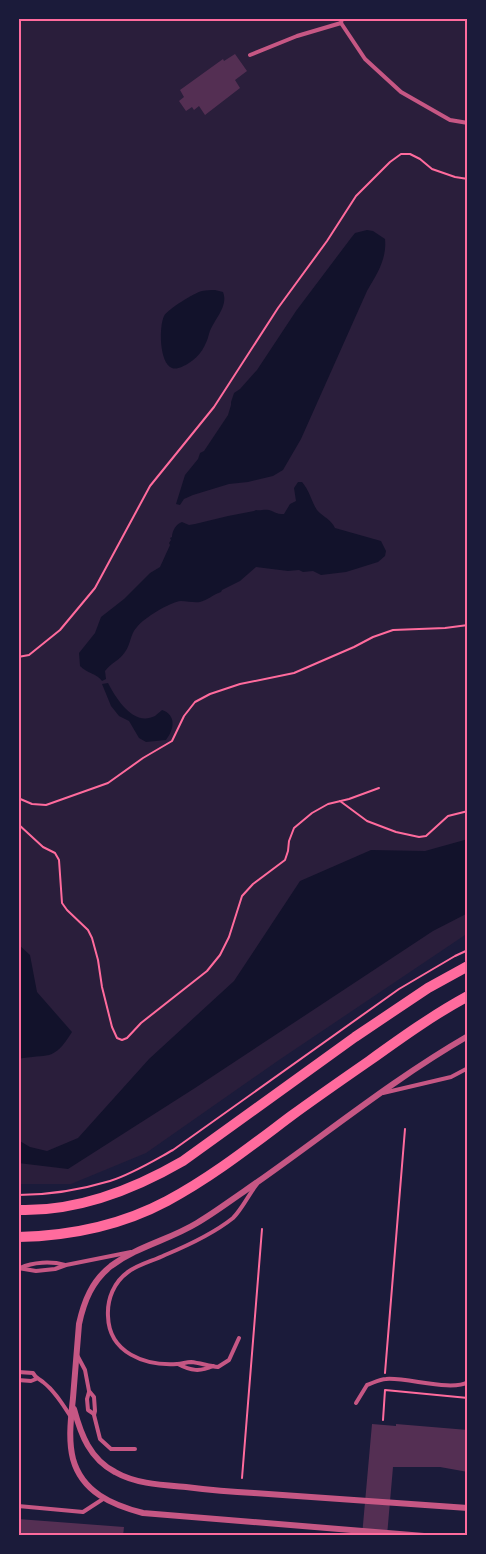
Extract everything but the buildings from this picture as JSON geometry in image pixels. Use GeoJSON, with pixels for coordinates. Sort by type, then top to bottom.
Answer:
{"type":"FeatureCollection","features":[{"type":"Feature","properties":{"kind":"main road"},"geometry":{"type":"LineString","coordinates":[[18,1210],[65,1206],[98,1199],[162,1173],[183,1161],[355,1037],[419,994],[468,966]]}},
{"type":"Feature","properties":{"kind":"main road"},"geometry":{"type":"LineString","coordinates":[[18,1237],[48,1235],[107,1224],[126,1219],[165,1202],[225,1165],[418,1026],[468,996]]}},
{"type":"Feature","properties":{"kind":"street"},"geometry":{"type":"LineString","coordinates":[[424,1536],[142,1513],[114,1504],[103,1498],[80,1476],[73,1459],[70,1437],[76,1354],[79,1324],[88,1294],[95,1282],[111,1266],[134,1251],[196,1224],[380,1094],[468,1036]]}},
{"type":"Feature","properties":{"kind":"street"},"geometry":{"type":"LineString","coordinates":[[73,1403],[80,1430],[89,1450],[114,1472],[149,1484],[468,1508]]}},
{"type":"Feature","properties":{"kind":"lane"},"geometry":{"type":"LineString","coordinates":[[250,55],[341,20],[365,58],[401,92],[450,120],[468,123]]}},
{"type":"Feature","properties":{"kind":"lane"},"geometry":{"type":"LineString","coordinates":[[380,1094],[451,1077],[468,1068]]}},
{"type":"Feature","properties":{"kind":"lane"},"geometry":{"type":"LineString","coordinates":[[239,1338],[229,1360],[218,1367],[205,1363],[178,1364],[137,1359],[118,1345],[108,1322],[107,1308],[117,1283],[128,1272],[196,1242],[234,1217],[259,1181]]}},
{"type":"Feature","properties":{"kind":"lane"},"geometry":{"type":"LineString","coordinates":[[19,1268],[36,1271],[55,1269],[134,1251]]}},
{"type":"Feature","properties":{"kind":"lane"},"geometry":{"type":"LineString","coordinates":[[76,1354],[86,1370],[89,1391],[94,1397],[94,1414],[100,1439],[111,1449],[135,1449]]}},
{"type":"Feature","properties":{"kind":"lane"},"geometry":{"type":"LineString","coordinates":[[18,1371],[33,1373],[36,1379]]}},
{"type":"Feature","properties":{"kind":"lane"},"geometry":{"type":"LineString","coordinates":[[356,1403],[367,1385],[384,1379],[449,1385],[465,1385],[468,1382]]}},
{"type":"Feature","properties":{"kind":"lane"},"geometry":{"type":"LineString","coordinates":[[18,1380],[43,1381],[72,1418]]}},
{"type":"Feature","properties":{"kind":"lane"},"geometry":{"type":"LineString","coordinates":[[18,1506],[83,1512],[103,1498]]}},
{"type":"Feature","properties":{"kind":"path"},"geometry":{"type":"LineString","coordinates":[[18,657],[29,655],[60,630],[94,588],[150,486],[214,407],[278,308],[327,241],[356,196],[401,154],[410,154],[432,169],[468,179]]}},
{"type":"Feature","properties":{"kind":"path"},"geometry":{"type":"LineString","coordinates":[[18,798],[32,804],[46,805],[108,783],[172,741],[184,716],[195,702],[210,694],[240,684],[294,673],[393,630],[468,625]]}},
{"type":"Feature","properties":{"kind":"path"},"geometry":{"type":"LineString","coordinates":[[18,824],[43,848],[55,853],[59,860],[62,903],[88,930],[98,960],[112,1027],[117,1038],[122,1040],[207,970],[220,955],[229,937],[242,896],[253,884],[285,860],[294,828],[312,813],[328,804],[379,788]]}},
{"type":"Feature","properties":{"kind":"path"},"geometry":{"type":"LineString","coordinates":[[340,801],[367,821],[396,832],[418,837],[426,836],[448,816],[468,811]]}},
{"type":"Feature","properties":{"kind":"path"},"geometry":{"type":"LineString","coordinates":[[18,1195],[43,1195],[112,1180],[173,1150],[399,989],[468,950]]}},
{"type":"Feature","properties":{"kind":"path"},"geometry":{"type":"LineString","coordinates":[[384,1379],[405,1129]]}},
{"type":"Feature","properties":{"kind":"path"},"geometry":{"type":"LineString","coordinates":[[242,1478],[262,1229]]}},
{"type":"Feature","properties":{"kind":"path"},"geometry":{"type":"LineString","coordinates":[[383,1420],[385,1390],[468,1398]]}},
{"type":"Feature","properties":{"kind":"shaded area"},"geometry":{"type":"Polygon","coordinates":[[[18,18],[468,18],[468,933],[146,1153],[71,1184],[18,1184],[18,18]]]}},
{"type":"Feature","properties":{"kind":"shaded area"},"geometry":{"type":"Polygon","coordinates":[[[367,230],[385,239],[383,260],[301,439],[283,470],[273,476],[229,484],[193,495],[184,499],[180,505],[176,504],[185,475],[228,415],[234,393],[257,370],[296,311],[355,233],[367,230]]]}},
{"type":"Feature","properties":{"kind":"shaded area"},"geometry":{"type":"Polygon","coordinates":[[[202,291],[223,292],[224,303],[204,347],[189,363],[172,368],[168,365],[162,352],[161,336],[164,316],[193,295],[202,291]]]}},
{"type":"Feature","properties":{"kind":"shaded area"},"geometry":{"type":"Polygon","coordinates":[[[298,482],[302,482],[317,510],[335,528],[381,541],[386,551],[385,556],[378,562],[346,572],[321,575],[313,571],[256,567],[240,581],[205,600],[176,602],[145,619],[135,630],[123,655],[105,671],[106,679],[102,681],[80,666],[79,653],[95,633],[101,617],[124,599],[150,573],[160,567],[170,545],[170,538],[178,524],[182,522],[189,525],[195,524],[256,510],[269,510],[284,514],[290,504],[296,501],[294,488],[298,482]]]}},
{"type":"Feature","properties":{"kind":"shaded area"},"geometry":{"type":"Polygon","coordinates":[[[108,683],[126,709],[140,718],[155,716],[162,710],[167,712],[173,723],[166,740],[146,742],[139,738],[129,721],[119,716],[111,706],[102,684],[108,683]]]}},
{"type":"Feature","properties":{"kind":"shaded area"},"geometry":{"type":"Polygon","coordinates":[[[468,839],[468,913],[433,931],[68,1169],[18,1163],[18,1140],[30,1147],[47,1151],[78,1138],[149,1059],[234,981],[300,881],[371,850],[425,851],[468,839]]]}},
{"type":"Feature","properties":{"kind":"shaded area"},"geometry":{"type":"Polygon","coordinates":[[[18,944],[30,955],[37,992],[72,1032],[60,1048],[49,1055],[18,1059],[18,944]]]}}]}
